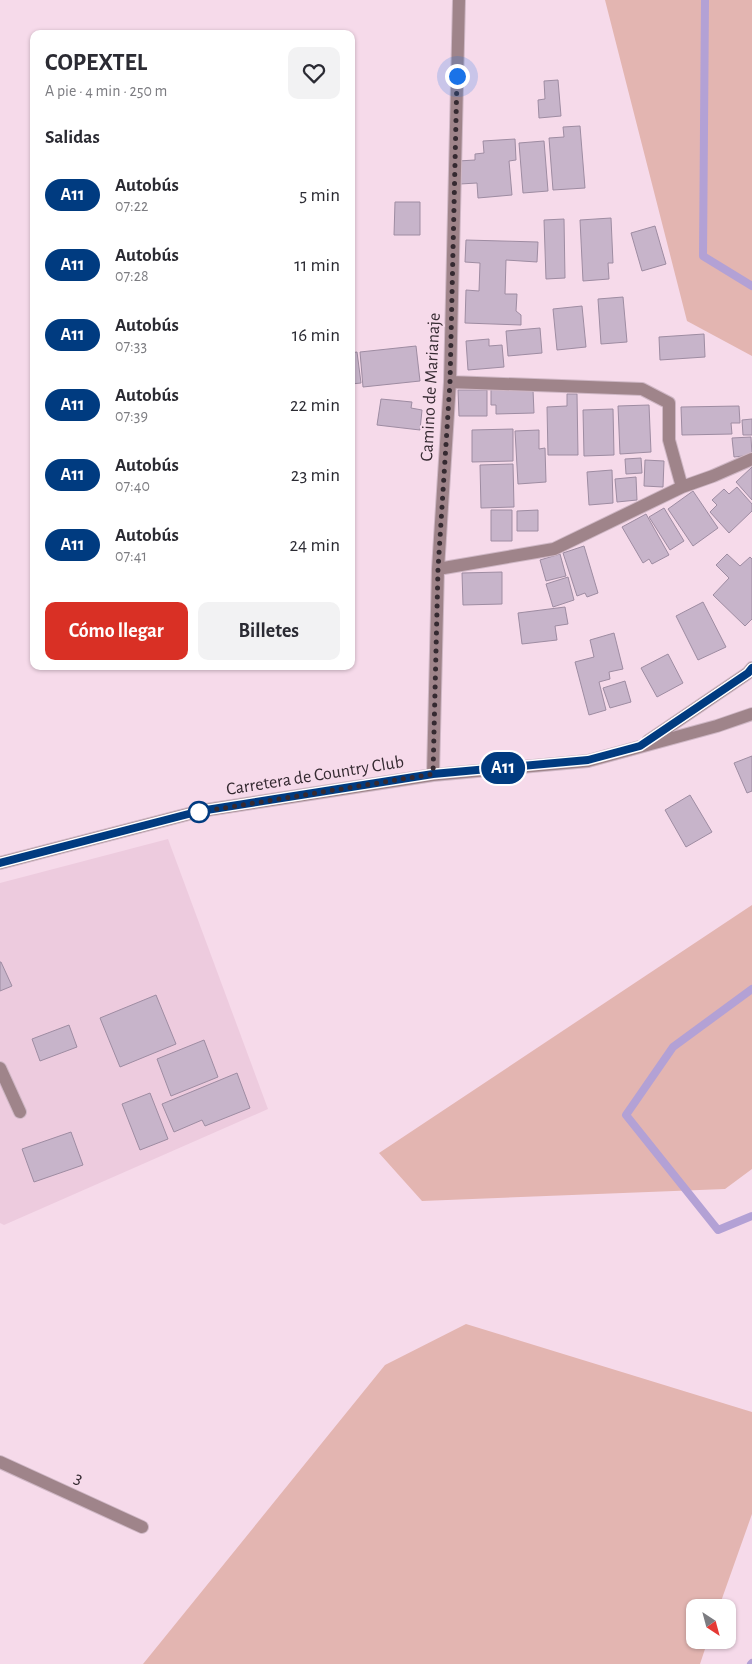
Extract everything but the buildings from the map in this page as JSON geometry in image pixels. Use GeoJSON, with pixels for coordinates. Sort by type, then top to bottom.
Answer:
{"type":"FeatureCollection","features":[{"type":"Feature","properties":{"kind":"street","name":"Camino de Marianaje"},"geometry":{"type":"LineString","coordinates":[[433,774],[438,569],[450,382],[459,0]]}},
{"type":"Feature","properties":{"kind":"street"},"geometry":{"type":"LineString","coordinates":[[450,382],[642,389],[669,403],[669,440],[682,487]]}},
{"type":"Feature","properties":{"kind":"street"},"geometry":{"type":"LineString","coordinates":[[438,569],[554,549],[682,487],[752,459]]}},
{"type":"Feature","properties":{"kind":"street","name":"Carretera de Country Club"},"geometry":{"type":"LineString","coordinates":[[640,746],[748,673],[752,668]]}},
{"type":"Feature","properties":{"kind":"street","name":"Carretera de Country Club"},"geometry":{"type":"LineString","coordinates":[[0,863],[200,811],[433,774],[588,760],[717,726],[752,714]]}},
{"type":"Feature","properties":{"kind":"street"},"geometry":{"type":"LineString","coordinates":[[0,1068],[20,1112]]}},
{"type":"Feature","properties":{"kind":"street","name":"3"},"geometry":{"type":"LineString","coordinates":[[0,1462],[142,1527]]}},
{"type":"Feature","properties":{"kind":"shaded area"},"geometry":{"type":"Polygon","coordinates":[[[605,0],[752,0],[752,356],[687,321],[605,0]]]}},
{"type":"Feature","properties":{"kind":"shaded area"},"geometry":{"type":"Polygon","coordinates":[[[168,839],[268,1109],[4,1225],[0,1223],[0,883],[168,839]]]}},
{"type":"Feature","properties":{"kind":"shaded area"},"geometry":{"type":"Polygon","coordinates":[[[752,905],[752,1169],[725,1189],[422,1201],[379,1153],[752,905]]]}},
{"type":"Feature","properties":{"kind":"shaded area"},"geometry":{"type":"Polygon","coordinates":[[[466,1324],[752,1412],[752,1514],[722,1599],[686,1599],[686,1649],[705,1649],[700,1664],[143,1664],[385,1365],[466,1324]]]}},
{"type":"Feature","properties":{"kind":"waterway"},"geometry":{"type":"LineString","coordinates":[[705,0],[703,256],[752,286]]}},
{"type":"Feature","properties":{"kind":"waterway"},"geometry":{"type":"LineString","coordinates":[[752,989],[673,1047],[626,1115],[718,1230],[752,1216]]}},
{"type":"Feature","properties":{"kind":"bus line","name":"A11"},"geometry":{"type":"LineString","coordinates":[[0,863],[200,811],[433,774],[588,760],[640,746],[748,673],[752,668]]}},
{"type":"Feature","properties":{"kind":"route"},"geometry":{"type":"LineString","coordinates":[[199,812],[433,774],[438,569],[450,382],[457,76]]}}]}
